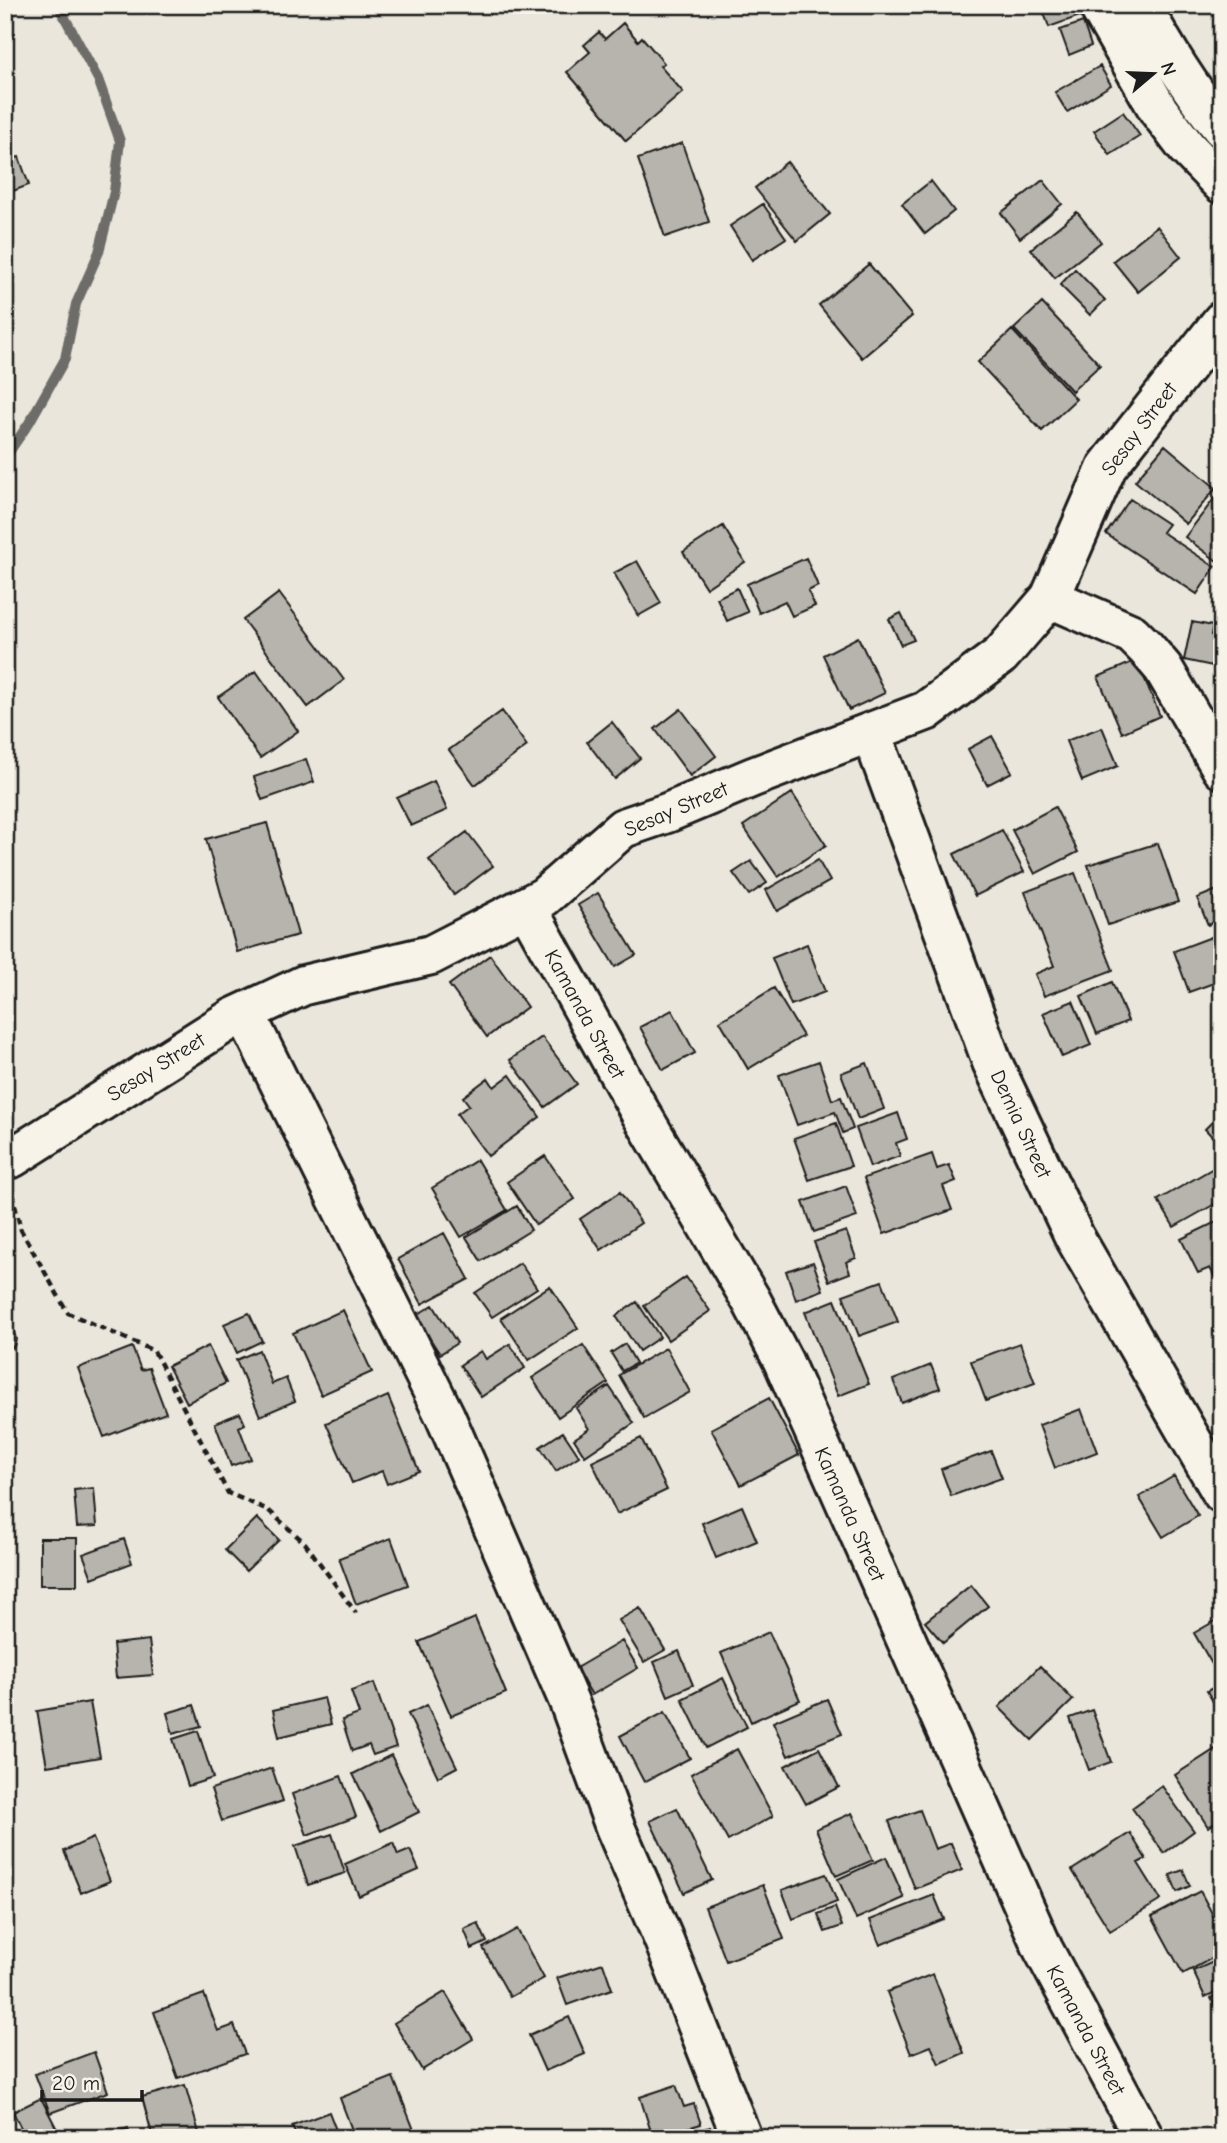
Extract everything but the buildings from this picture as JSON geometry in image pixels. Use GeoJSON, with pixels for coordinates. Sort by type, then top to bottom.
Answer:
{"type":"FeatureCollection","features":[{"type":"Feature","properties":{"kind":"street"},"geometry":{"type":"LineString","coordinates":[[1098,5],[1159,111],[1187,148],[1222,184]]}},
{"type":"Feature","properties":{"kind":"street"},"geometry":{"type":"LineString","coordinates":[[1141,5],[1191,88],[1222,128]]}},
{"type":"Feature","properties":{"kind":"street","name":"Sesay Street"},"geometry":{"type":"LineString","coordinates":[[7,1170],[12,1158],[233,1018],[304,985],[431,955],[544,897],[623,828],[926,711],[1001,655],[1050,598],[1107,467],[1222,321]]}},
{"type":"Feature","properties":{"kind":"street"},"geometry":{"type":"LineString","coordinates":[[1050,598],[1132,634],[1163,668],[1222,769]]}},
{"type":"Feature","properties":{"kind":"street","name":"Demia Street"},"geometry":{"type":"LineString","coordinates":[[872,732],[992,1062],[1074,1236],[1222,1493]]}},
{"type":"Feature","properties":{"kind":"street","name":"Kamanda Street"},"geometry":{"type":"LineString","coordinates":[[526,906],[640,1112],[751,1300],[783,1361],[1043,1949],[1144,2138]]}},
{"type":"Feature","properties":{"kind":"street"},"geometry":{"type":"LineString","coordinates":[[245,1013],[445,1416],[569,1702],[615,1827],[663,1938],[742,2138]]}},
{"type":"Feature","properties":{"kind":"path"},"geometry":{"type":"LineString","coordinates":[[7,1170],[21,1230],[68,1313],[154,1351],[228,1493],[268,1510],[305,1543],[356,1613]]}},
{"type":"Feature","properties":{"kind":"waterway"},"geometry":{"type":"LineString","coordinates":[[5,458],[29,423],[65,359],[76,304],[99,252],[114,192],[120,141],[98,79],[58,5]]}}]}
